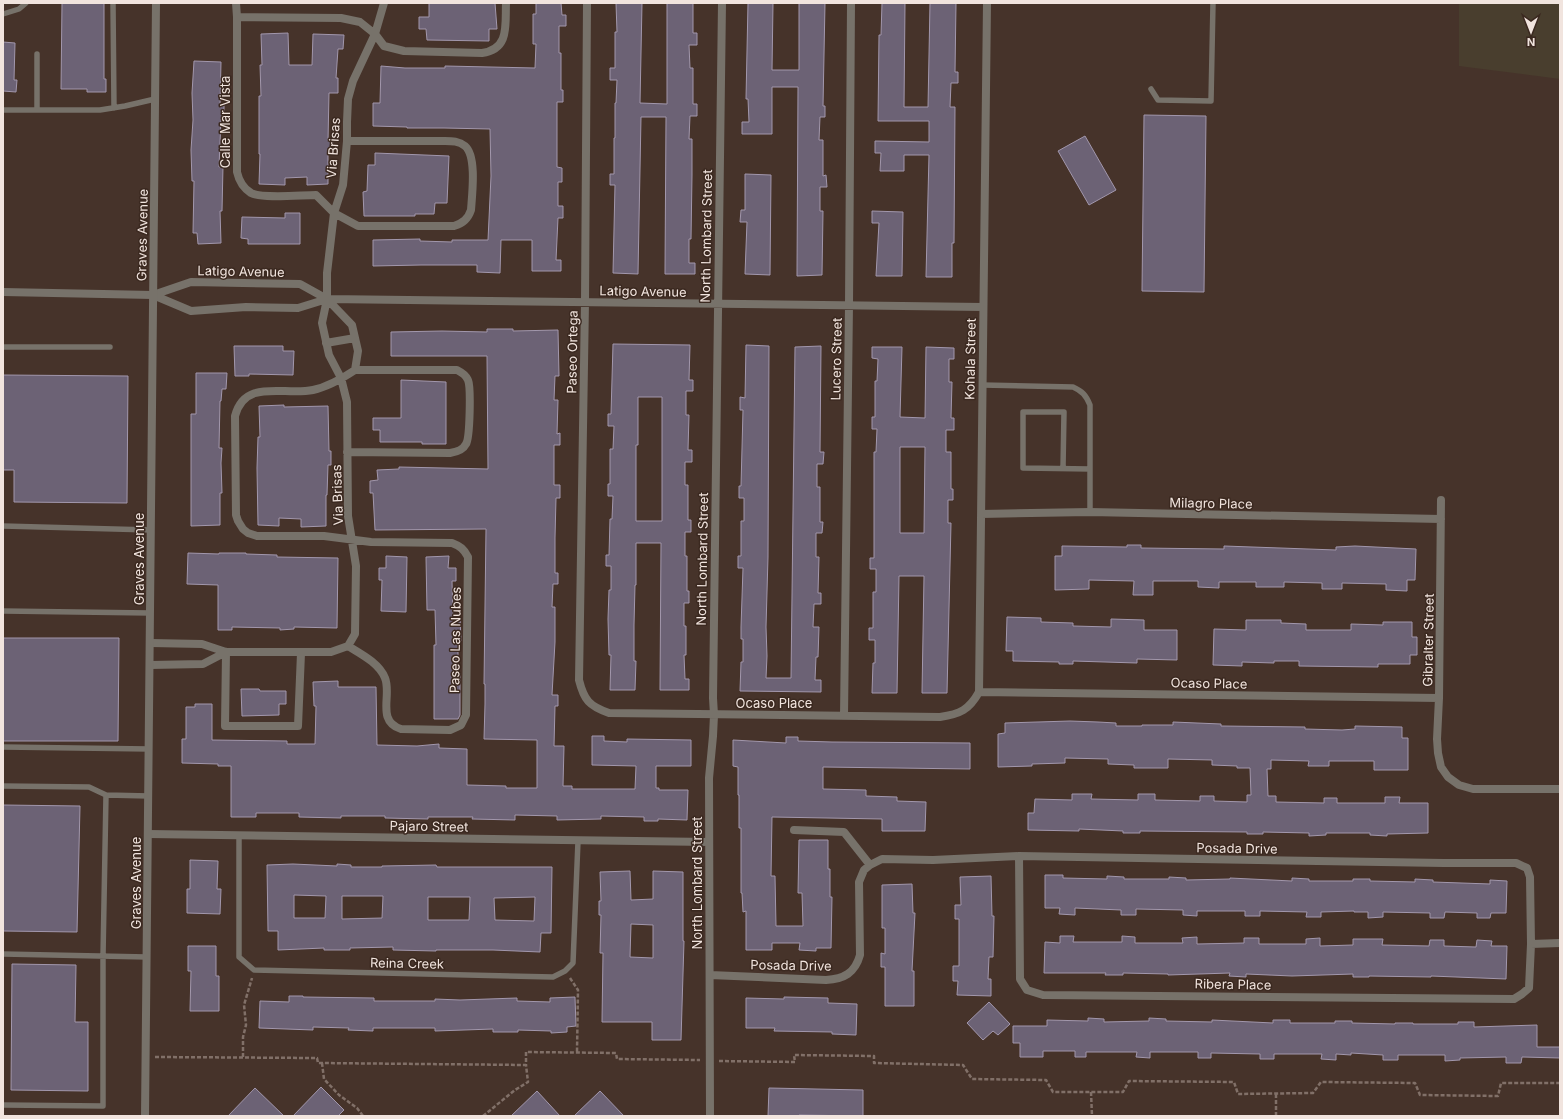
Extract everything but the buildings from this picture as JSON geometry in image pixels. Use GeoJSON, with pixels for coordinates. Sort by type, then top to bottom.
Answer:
{"type":"FeatureCollection","features":[{"type":"Feature","properties":{"kind":"street","name":"Graves Avenue"},"geometry":{"type":"LineString","coordinates":[[145,1116],[148,956],[156,3]]}},
{"type":"Feature","properties":{"kind":"street","name":"Calle Mar Vista"},"geometry":{"type":"LineString","coordinates":[[236,3],[237,172],[238,179],[243,187],[251,193],[260,196],[316,195],[334,213],[358,226],[454,226],[465,221],[471,210],[472,159],[469,150],[465,146],[450,141],[347,141]]}},
{"type":"Feature","properties":{"kind":"street","name":"Via Brisas"},"geometry":{"type":"LineString","coordinates":[[348,646],[355,634],[356,566],[348,516],[347,402],[341,378],[329,355],[322,323],[327,299],[327,273],[334,213],[343,185],[347,141],[346,122],[348,99],[353,81],[375,34],[384,3]]}},
{"type":"Feature","properties":{"kind":"street"},"geometry":{"type":"LineString","coordinates":[[237,17],[341,18],[360,22],[375,34],[384,46],[404,51],[488,52],[494,50],[501,43],[505,35],[506,3]]}},
{"type":"Feature","properties":{"kind":"street","name":"Paseo Ortega"},"geometry":{"type":"LineString","coordinates":[[586,700],[579,680],[585,302],[587,3]]}},
{"type":"Feature","properties":{"kind":"street","name":"North Lombard Street"},"geometry":{"type":"LineString","coordinates":[[710,1116],[708,842],[709,778],[714,715],[722,3]]}},
{"type":"Feature","properties":{"kind":"street","name":"Lucero Street"},"geometry":{"type":"LineString","coordinates":[[844,716],[851,3]]}},
{"type":"Feature","properties":{"kind":"street","name":"Kohala Street"},"geometry":{"type":"LineString","coordinates":[[979,692],[987,3]]}},
{"type":"Feature","properties":{"kind":"street","name":"Latigo Avenue"},"geometry":{"type":"LineString","coordinates":[[3,292],[153,295],[191,282],[300,284],[327,299]]}},
{"type":"Feature","properties":{"kind":"street","name":"Latigo Avenue"},"geometry":{"type":"LineString","coordinates":[[153,295],[191,312],[246,307],[298,308],[327,299],[983,307]]}},
{"type":"Feature","properties":{"kind":"street"},"geometry":{"type":"LineString","coordinates":[[327,299],[352,325],[358,351],[355,370],[457,370],[468,380],[470,389],[469,434],[467,443],[458,451],[450,453],[347,452]]}},
{"type":"Feature","properties":{"kind":"street"},"geometry":{"type":"LineString","coordinates":[[326,343],[355,338]]}},
{"type":"Feature","properties":{"kind":"street","name":"Paseo Las Nubes"},"geometry":{"type":"LineString","coordinates":[[348,646],[366,657],[378,668],[385,678],[388,719],[397,728],[401,730],[450,730],[462,725],[466,715],[468,557],[462,548],[452,543],[370,542],[324,536],[257,536],[248,533],[243,529],[236,515],[236,416],[240,403],[251,393],[260,391],[288,392],[314,390],[355,370]]}},
{"type":"Feature","properties":{"kind":"street","name":"Gibralter Street"},"geometry":{"type":"LineString","coordinates":[[1441,500],[1438,752],[1441,767],[1448,777],[1459,785],[1473,789],[1560,789]]}},
{"type":"Feature","properties":{"kind":"street","name":"Milagro Place"},"geometry":{"type":"LineString","coordinates":[[981,514],[1090,512],[1441,519]]}},
{"type":"Feature","properties":{"kind":"street"},"geometry":{"type":"LineString","coordinates":[[151,643],[202,644],[226,652],[331,652],[348,646]]}},
{"type":"Feature","properties":{"kind":"street"},"geometry":{"type":"LineString","coordinates":[[226,652],[225,726],[298,726],[302,653]]}},
{"type":"Feature","properties":{"kind":"street"},"geometry":{"type":"LineString","coordinates":[[150,665],[203,664],[226,652]]}},
{"type":"Feature","properties":{"kind":"street","name":"Ocaso Place"},"geometry":{"type":"LineString","coordinates":[[586,700],[597,709],[610,713],[940,717],[954,715],[964,711],[974,701],[979,692],[1439,698]]}},
{"type":"Feature","properties":{"kind":"street"},"geometry":{"type":"LineString","coordinates":[[794,830],[844,832],[870,864]]}},
{"type":"Feature","properties":{"kind":"street","name":"Pajaro Street"},"geometry":{"type":"LineString","coordinates":[[148,834],[708,842]]}},
{"type":"Feature","properties":{"kind":"street","name":"Posada Drive"},"geometry":{"type":"LineString","coordinates":[[710,975],[826,980],[836,979],[847,975],[857,966],[860,955],[859,882],[864,870],[870,864],[882,859],[933,860],[1019,856],[1428,863],[1516,863],[1527,868],[1530,877],[1531,944]]}},
{"type":"Feature","properties":{"kind":"street","name":"Ribera Place"},"geometry":{"type":"LineString","coordinates":[[1019,856],[1020,979],[1027,990],[1043,995],[1514,999],[1529,988],[1531,944]]}},
{"type":"Feature","properties":{"kind":"street"},"geometry":{"type":"LineString","coordinates":[[1531,944],[1560,943]]}},
{"type":"Feature","properties":{"kind":"lane"},"geometry":{"type":"LineString","coordinates":[[3,14],[19,9],[26,3]]}},
{"type":"Feature","properties":{"kind":"lane"},"geometry":{"type":"LineString","coordinates":[[113,3],[114,108]]}},
{"type":"Feature","properties":{"kind":"lane"},"geometry":{"type":"LineString","coordinates":[[1151,89],[1158,100],[1212,101],[1213,3]]}},
{"type":"Feature","properties":{"kind":"lane"},"geometry":{"type":"LineString","coordinates":[[37,54],[37,110]]}},
{"type":"Feature","properties":{"kind":"lane"},"geometry":{"type":"LineString","coordinates":[[3,110],[100,110],[155,99]]}},
{"type":"Feature","properties":{"kind":"lane"},"geometry":{"type":"LineString","coordinates":[[3,347],[110,347]]}},
{"type":"Feature","properties":{"kind":"lane"},"geometry":{"type":"LineString","coordinates":[[982,385],[1073,387],[1087,396],[1090,405],[1090,512]]}},
{"type":"Feature","properties":{"kind":"lane"},"geometry":{"type":"LineString","coordinates":[[1064,468],[1064,412],[1023,412],[1023,468],[1090,469]]}},
{"type":"Feature","properties":{"kind":"lane"},"geometry":{"type":"LineString","coordinates":[[3,526],[151,530]]}},
{"type":"Feature","properties":{"kind":"lane"},"geometry":{"type":"LineString","coordinates":[[3,610],[150,613]]}},
{"type":"Feature","properties":{"kind":"lane"},"geometry":{"type":"LineString","coordinates":[[3,747],[149,749]]}},
{"type":"Feature","properties":{"kind":"lane"},"geometry":{"type":"LineString","coordinates":[[3,786],[89,787],[106,795],[149,796]]}},
{"type":"Feature","properties":{"kind":"lane"},"geometry":{"type":"LineString","coordinates":[[3,1105],[103,1106],[103,956],[106,795]]}},
{"type":"Feature","properties":{"kind":"lane"},"geometry":{"type":"LineString","coordinates":[[239,836],[239,956],[254,970]]}},
{"type":"Feature","properties":{"kind":"lane"},"geometry":{"type":"LineString","coordinates":[[565,971],[573,963],[578,840]]}},
{"type":"Feature","properties":{"kind":"lane"},"geometry":{"type":"LineString","coordinates":[[3,954],[148,956]]}},
{"type":"Feature","properties":{"kind":"lane","name":"Reina Creek"},"geometry":{"type":"LineString","coordinates":[[254,970],[553,977],[565,971]]}},
{"type":"Feature","properties":{"kind":"path"},"geometry":{"type":"LineString","coordinates":[[243,1057],[243,1037],[246,1025],[244,1005],[254,970]]}},
{"type":"Feature","properties":{"kind":"path"},"geometry":{"type":"LineString","coordinates":[[565,971],[578,990],[577,1052]]}},
{"type":"Feature","properties":{"kind":"path"},"geometry":{"type":"LineString","coordinates":[[483,1116],[515,1090],[528,1082],[526,1052],[616,1053],[617,1059],[795,1062],[794,1055],[874,1056],[874,1063],[963,1065],[972,1079],[1046,1080],[1053,1092],[1123,1092],[1129,1081],[1234,1082],[1238,1094],[1313,1093],[1321,1082],[1415,1083],[1420,1095],[1498,1096],[1501,1083],[1560,1083]]}},
{"type":"Feature","properties":{"kind":"path"},"geometry":{"type":"LineString","coordinates":[[146,1057],[317,1058],[318,1063],[526,1065]]}},
{"type":"Feature","properties":{"kind":"path"},"geometry":{"type":"LineString","coordinates":[[322,1063],[324,1079],[339,1095],[357,1108],[363,1116]]}},
{"type":"Feature","properties":{"kind":"path"},"geometry":{"type":"LineString","coordinates":[[1091,1092],[1092,1116]]}},
{"type":"Feature","properties":{"kind":"path"},"geometry":{"type":"LineString","coordinates":[[1276,1094],[1276,1116]]}},
{"type":"Feature","properties":{"kind":"shaded area"},"geometry":{"type":"Polygon","coordinates":[[[1459,3],[1560,3],[1560,79],[1459,66],[1459,3]]]}}]}
